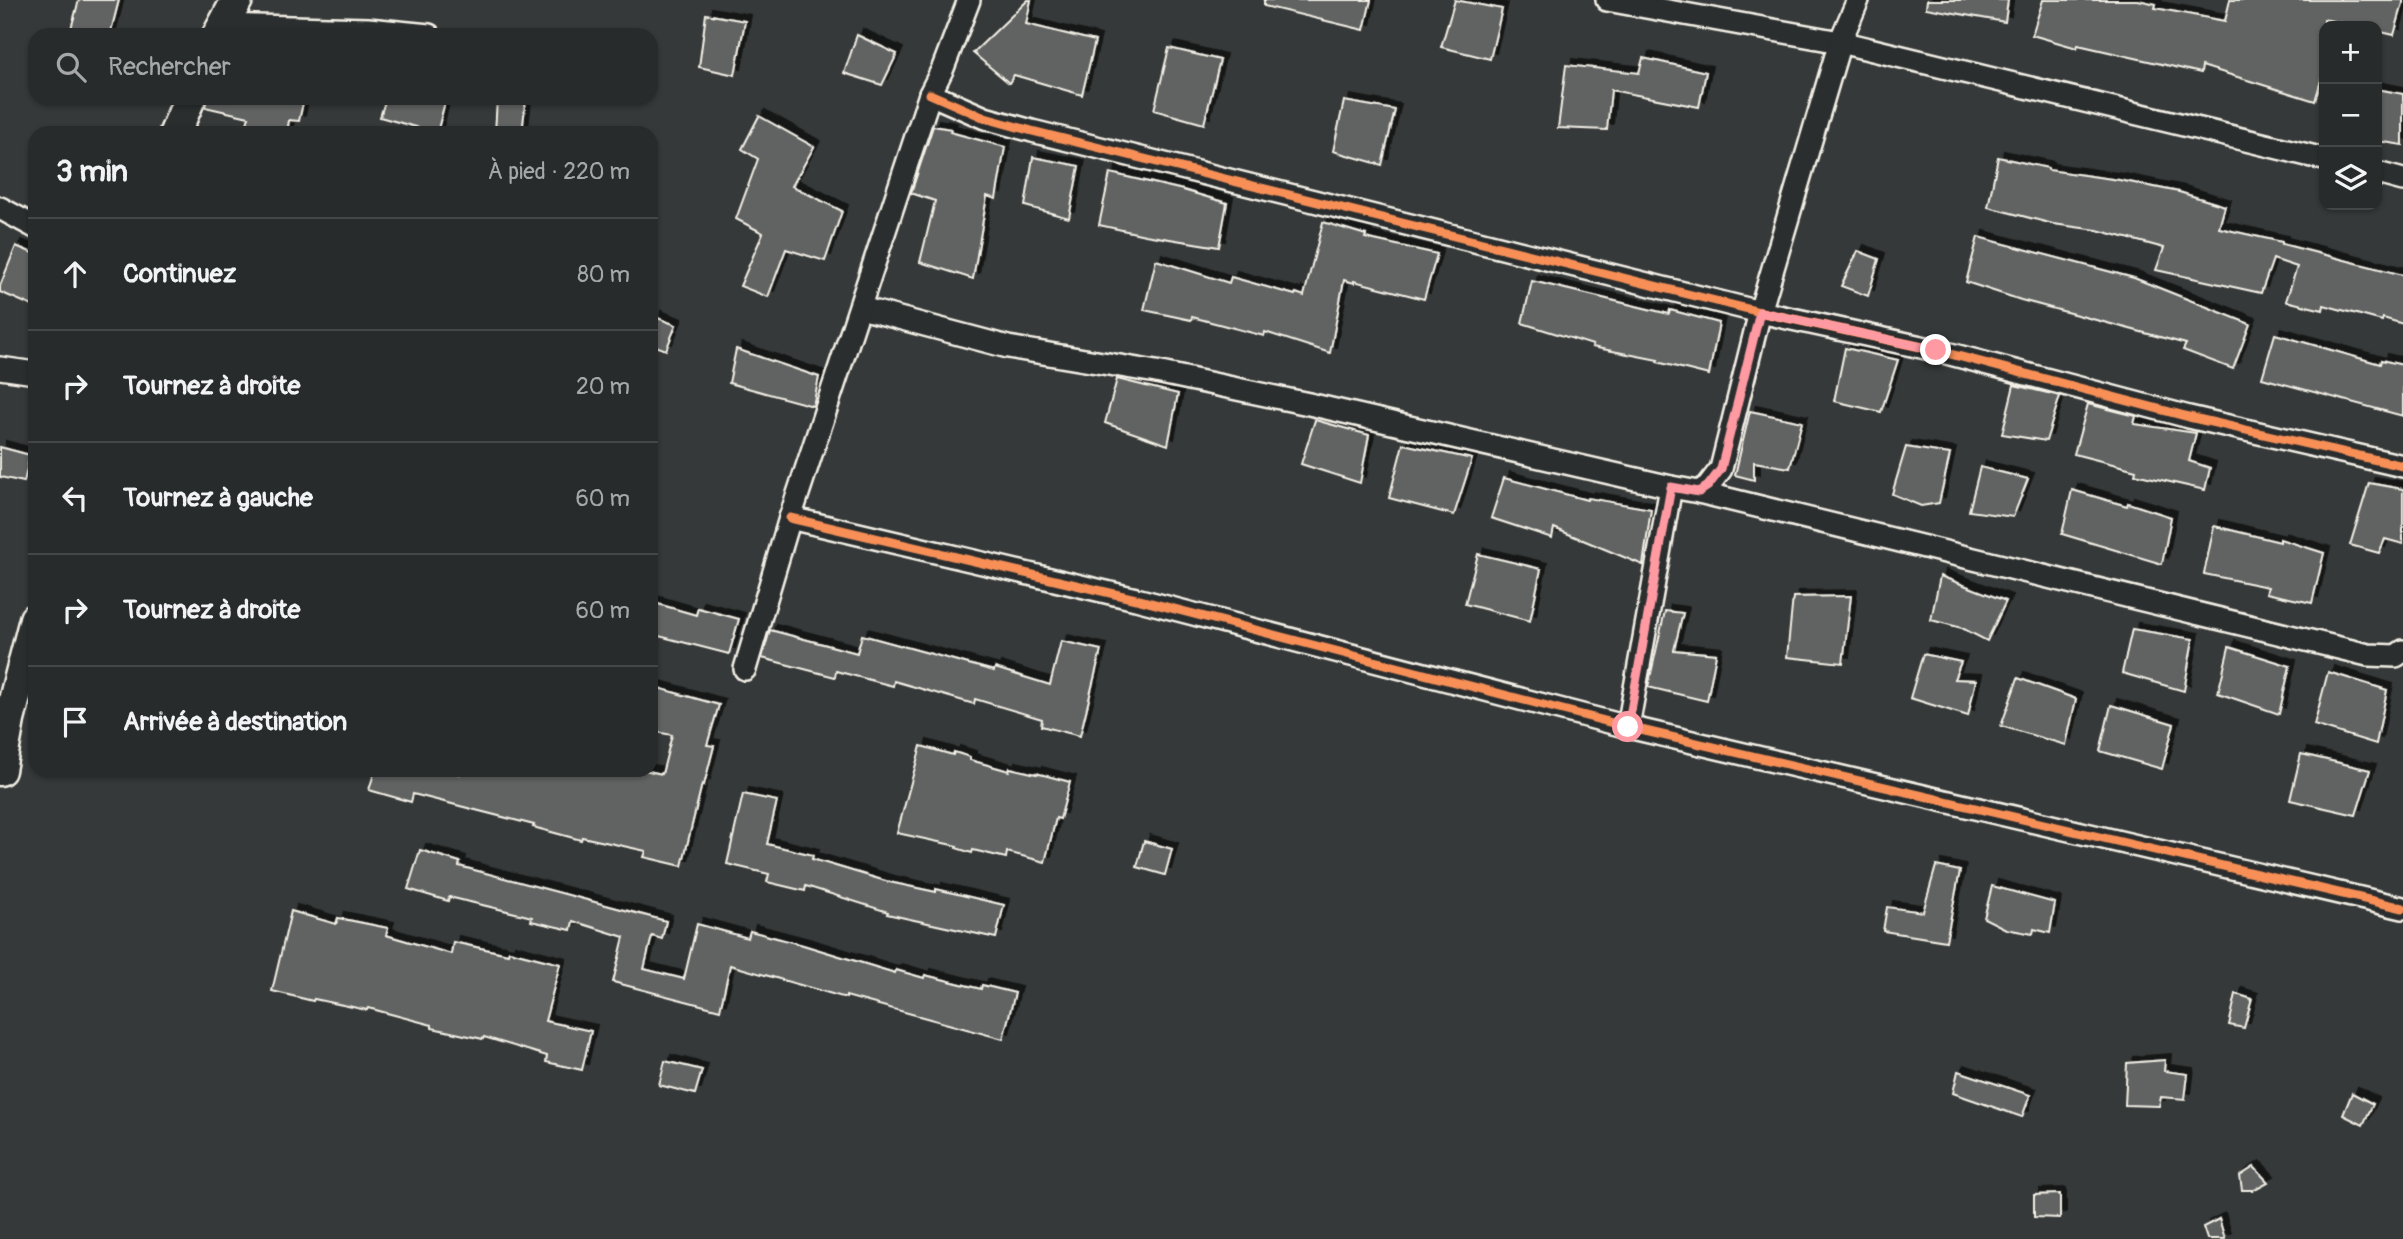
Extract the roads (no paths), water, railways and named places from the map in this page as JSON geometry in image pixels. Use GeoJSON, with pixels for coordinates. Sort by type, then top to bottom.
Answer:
{"type":"FeatureCollection","features":[{"type":"Feature","properties":{"kind":"street"},"geometry":{"type":"LineString","coordinates":[[745,669],[790,518],[930,94],[969,0]]}},
{"type":"Feature","properties":{"kind":"street"},"geometry":{"type":"LineString","coordinates":[[1607,0],[1840,42],[2319,158]]}},
{"type":"Feature","properties":{"kind":"street"},"geometry":{"type":"LineString","coordinates":[[1699,492],[1708,486],[1721,469],[1760,312],[1840,42],[1858,0]]}},
{"type":"Feature","properties":{"kind":"street"},"geometry":{"type":"LineString","coordinates":[[226,20],[355,28]]}},
{"type":"Feature","properties":{"kind":"street"},"geometry":{"type":"LineString","coordinates":[[930,94],[985,118],[1032,131],[1760,312],[1936,350],[2189,417],[2403,466]]}},
{"type":"Feature","properties":{"kind":"street"},"geometry":{"type":"LineString","coordinates":[[178,126],[187,105]]}},
{"type":"Feature","properties":{"kind":"street"},"geometry":{"type":"LineString","coordinates":[[2382,174],[2403,180]]}},
{"type":"Feature","properties":{"kind":"street"},"geometry":{"type":"LineString","coordinates":[[0,208],[28,223]]}},
{"type":"Feature","properties":{"kind":"street"},"geometry":{"type":"LineString","coordinates":[[861,308],[1008,347],[1156,372],[1296,401],[1699,492],[2368,655],[2396,656],[2403,651]]}},
{"type":"Feature","properties":{"kind":"street"},"geometry":{"type":"LineString","coordinates":[[0,368],[28,372]]}},
{"type":"Feature","properties":{"kind":"street"},"geometry":{"type":"LineString","coordinates":[[1628,727],[1671,487]]}},
{"type":"Feature","properties":{"kind":"street"},"geometry":{"type":"LineString","coordinates":[[790,518],[1136,599],[1628,727],[2403,908]]}},
{"type":"Feature","properties":{"kind":"street"},"geometry":{"type":"LineString","coordinates":[[0,770],[4,719],[28,642]]}}]}
